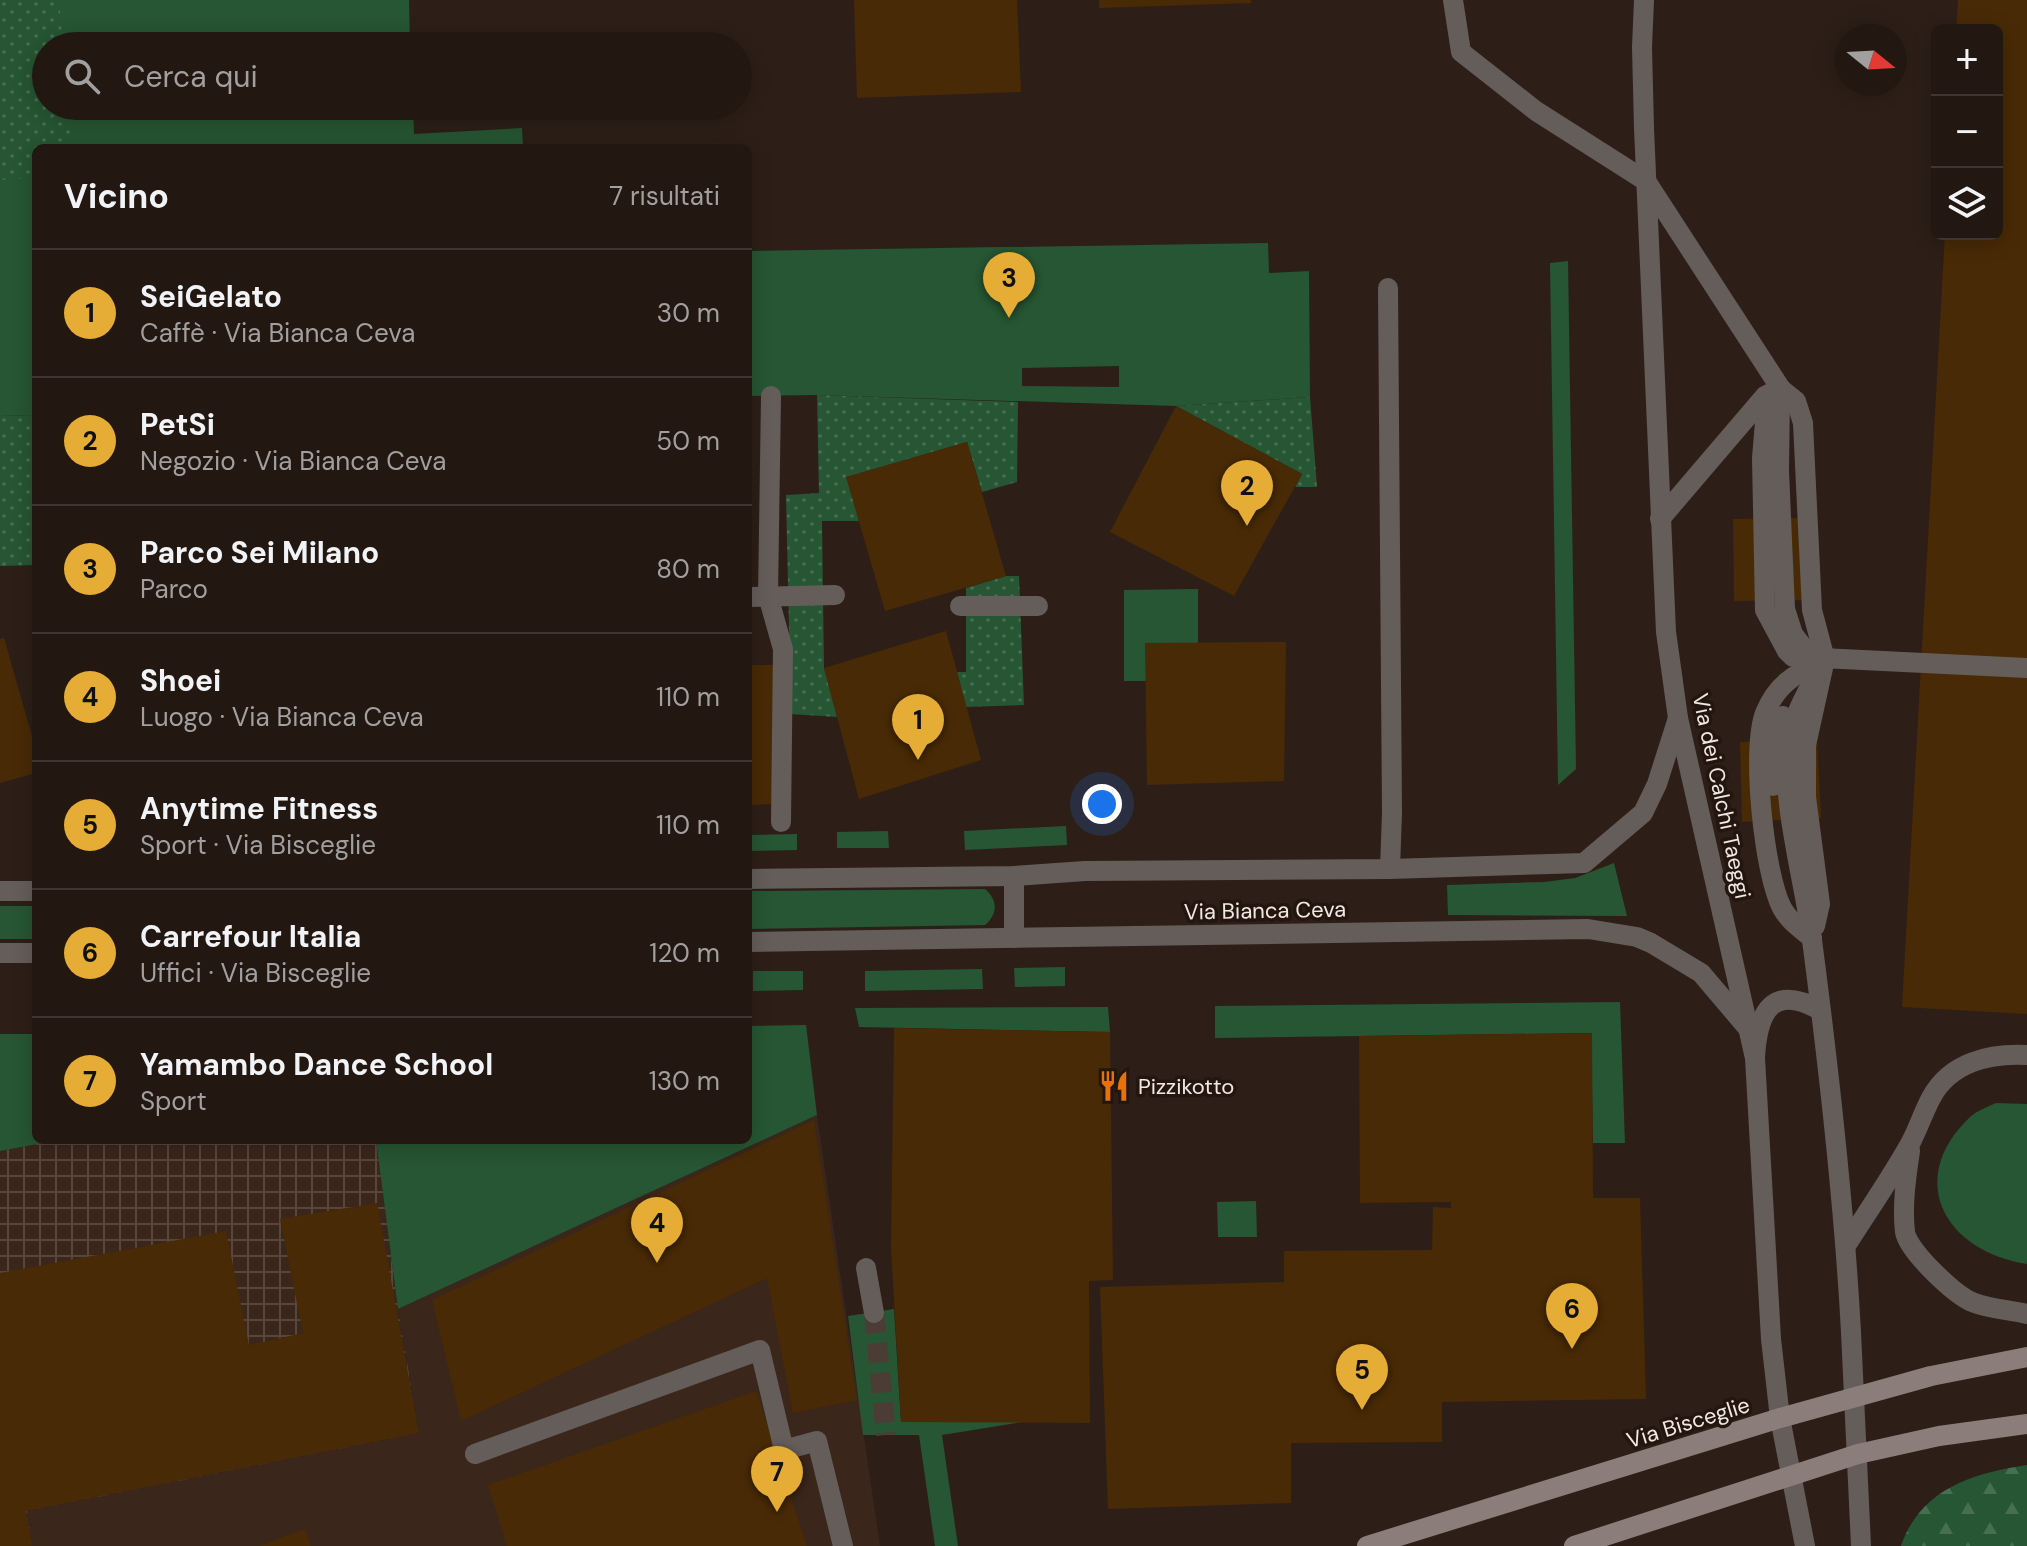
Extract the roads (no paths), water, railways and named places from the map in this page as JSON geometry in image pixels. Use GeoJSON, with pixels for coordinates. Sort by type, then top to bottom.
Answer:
{"type":"FeatureCollection","features":[{"type":"Feature","properties":{"kind":"main road","name":"Via Bisceglie"},"geometry":{"type":"LineString","coordinates":[[1367,1546],[1780,1418],[1931,1376],[2027,1357]]}},
{"type":"Feature","properties":{"kind":"main road"},"geometry":{"type":"LineString","coordinates":[[1574,1546],[1858,1454],[1939,1436],[2027,1424]]}},
{"type":"Feature","properties":{"kind":"street"},"geometry":{"type":"LineString","coordinates":[[1453,0],[1461,52],[1536,111],[1646,181],[1781,389],[1796,401],[1803,423],[1812,610],[1825,659],[1806,745],[1806,797],[1820,904],[1812,938],[1847,1244],[1861,1546]]}},
{"type":"Feature","properties":{"kind":"street","name":"Via dei Calchi Taeggi"},"geometry":{"type":"LineString","coordinates":[[1644,0],[1642,47],[1646,181],[1666,632],[1678,718],[1755,1058],[1767,1300],[1780,1418],[1805,1546]]}},
{"type":"Feature","properties":{"kind":"street"},"geometry":{"type":"LineString","coordinates":[[1388,288],[1390,869]]}},
{"type":"Feature","properties":{"kind":"street"},"geometry":{"type":"LineString","coordinates":[[1660,519],[1765,396],[1781,389]]}},
{"type":"Feature","properties":{"kind":"street"},"geometry":{"type":"LineString","coordinates":[[1781,389],[1779,471],[1785,609],[1793,634],[1803,647],[1825,659],[2027,668]]}},
{"type":"Feature","properties":{"kind":"street"},"geometry":{"type":"LineString","coordinates":[[771,396],[768,597],[783,649],[781,822]]}},
{"type":"Feature","properties":{"kind":"street"},"geometry":{"type":"LineString","coordinates":[[768,597],[829,595]]}},
{"type":"Feature","properties":{"kind":"street"},"geometry":{"type":"LineString","coordinates":[[963,606],[1029,606]]}},
{"type":"Feature","properties":{"kind":"street"},"geometry":{"type":"LineString","coordinates":[[1812,938],[1789,895],[1773,798],[1773,748],[1781,719],[1799,687],[1825,659]]}},
{"type":"Feature","properties":{"kind":"street","name":"Via Bianca Ceva"},"geometry":{"type":"LineString","coordinates":[[752,879],[1584,863],[1643,813],[1657,784],[1678,718]]}},
{"type":"Feature","properties":{"kind":"street"},"geometry":{"type":"LineString","coordinates":[[1014,876],[1014,938]]}},
{"type":"Feature","properties":{"kind":"street"},"geometry":{"type":"LineString","coordinates":[[0,891],[32,891]]}},
{"type":"Feature","properties":{"kind":"street","name":"Via Bianca Ceva"},"geometry":{"type":"LineString","coordinates":[[752,942],[1588,929],[1637,937],[1701,973],[1748,1028]]}},
{"type":"Feature","properties":{"kind":"street"},"geometry":{"type":"LineString","coordinates":[[0,953],[32,953]]}},
{"type":"Feature","properties":{"kind":"street"},"geometry":{"type":"LineString","coordinates":[[1755,1058],[1756,1038],[1764,1015],[1775,1002],[1795,999],[1820,1010]]}},
{"type":"Feature","properties":{"kind":"street"},"geometry":{"type":"LineString","coordinates":[[1847,1244],[1911,1143],[1932,1095],[1955,1072],[1986,1056],[2027,1055]]}},
{"type":"Feature","properties":{"kind":"street"},"geometry":{"type":"LineString","coordinates":[[1911,1143],[1904,1193],[1906,1235],[1954,1291],[1974,1303],[2027,1314]]}},
{"type":"Feature","properties":{"kind":"street"},"geometry":{"type":"LineString","coordinates":[[866,1268],[874,1313]]}},
{"type":"Feature","properties":{"kind":"street"},"geometry":{"type":"LineString","coordinates":[[475,1454],[760,1350],[784,1450],[817,1441],[843,1546]]}},
{"type":"Feature","properties":{"kind":"tunnel"},"geometry":{"type":"LineString","coordinates":[[874,1313],[886,1435]]}},
{"type":"Feature","properties":{"kind":"place","name":"Parco Sei Milano"},"geometry":{"type":"Point","coordinates":[1009,318]}},
{"type":"Feature","properties":{"kind":"place","name":"PetSi"},"geometry":{"type":"Point","coordinates":[1247,526]}},
{"type":"Feature","properties":{"kind":"place","name":"SeiGelato"},"geometry":{"type":"Point","coordinates":[918,760]}},
{"type":"Feature","properties":{"kind":"place","name":"Pizzikotto"},"geometry":{"type":"Point","coordinates":[1114,1086]}},
{"type":"Feature","properties":{"kind":"place","name":"Shoei"},"geometry":{"type":"Point","coordinates":[657,1263]}},
{"type":"Feature","properties":{"kind":"place","name":"Carrefour Italia"},"geometry":{"type":"Point","coordinates":[1572,1349]}},
{"type":"Feature","properties":{"kind":"place","name":"Anytime Fitness"},"geometry":{"type":"Point","coordinates":[1362,1410]}},
{"type":"Feature","properties":{"kind":"place","name":"Yamambo Dance School"},"geometry":{"type":"Point","coordinates":[777,1512]}}]}
